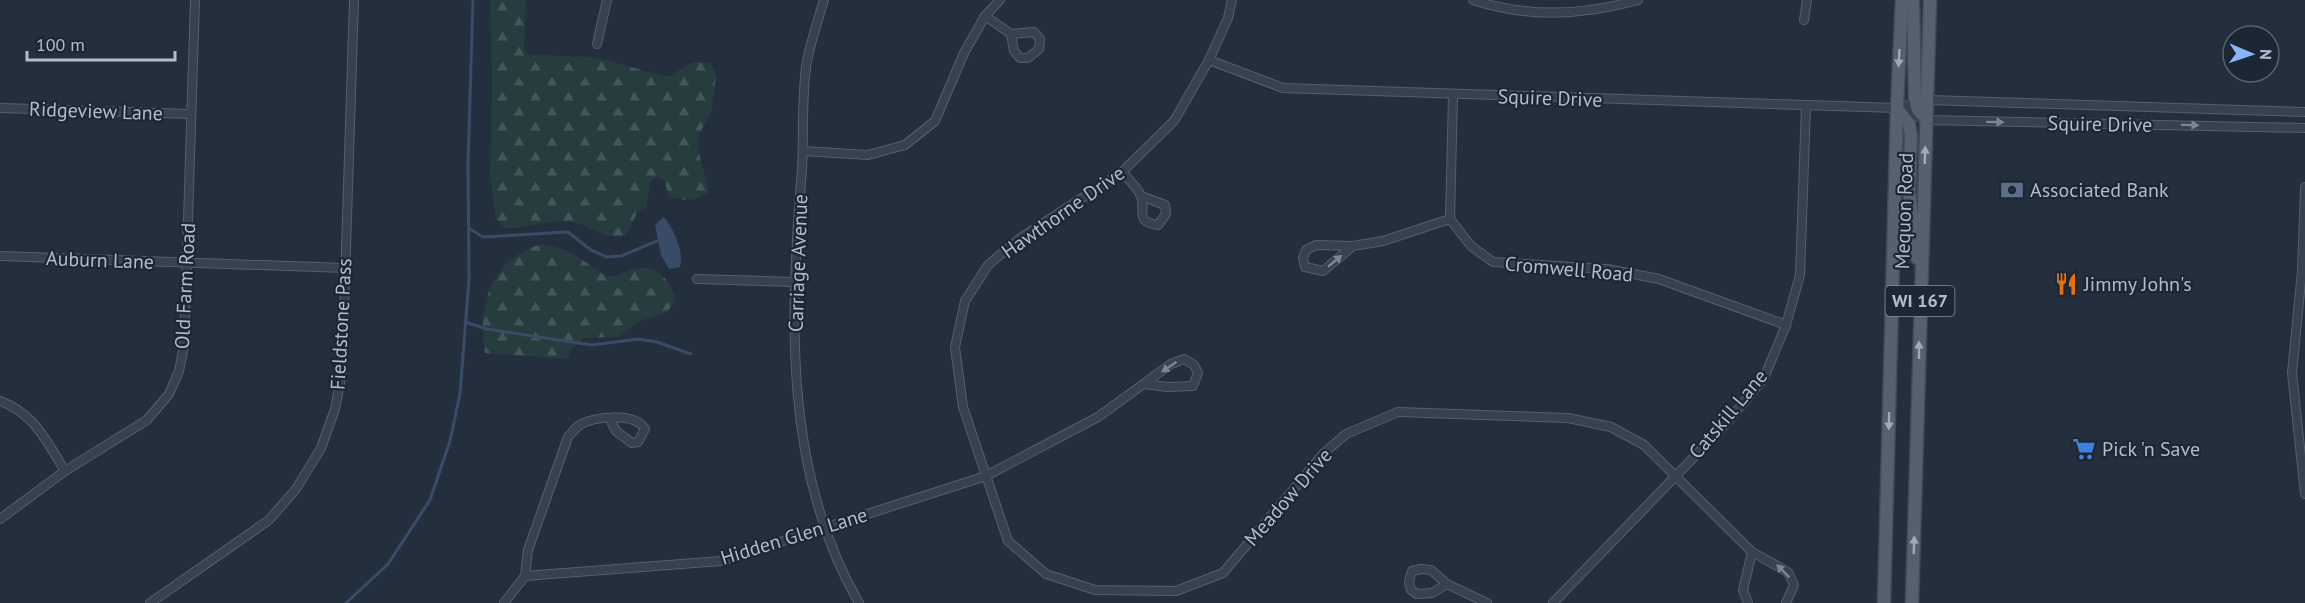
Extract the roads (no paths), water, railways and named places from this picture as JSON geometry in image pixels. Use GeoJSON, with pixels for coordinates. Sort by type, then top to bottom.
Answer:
{"type":"FeatureCollection","features":[{"type":"Feature","properties":{"kind":"main road","name":"Mequon Road"},"geometry":{"type":"LineString","coordinates":[[1884,603],[1902,0]]}},
{"type":"Feature","properties":{"kind":"main road"},"geometry":{"type":"LineString","coordinates":[[1914,0],[1922,101],[1927,120]]}},
{"type":"Feature","properties":{"kind":"main road"},"geometry":{"type":"LineString","coordinates":[[1922,101],[1930,0]]}},
{"type":"Feature","properties":{"kind":"main road"},"geometry":{"type":"LineString","coordinates":[[1897,108],[1909,124],[1911,136],[1910,192],[1921,286]]}},
{"type":"Feature","properties":{"kind":"main road","name":"Mequon Road"},"geometry":{"type":"LineString","coordinates":[[1912,603],[1927,120]]}},
{"type":"Feature","properties":{"kind":"street","name":"Old Farm Road"},"geometry":{"type":"LineString","coordinates":[[0,519],[65,471],[147,420],[169,394],[179,371],[184,346],[195,0]]}},
{"type":"Feature","properties":{"kind":"street","name":"Fieldstone Pass"},"geometry":{"type":"LineString","coordinates":[[150,603],[269,520],[296,489],[321,448],[335,409],[342,373],[354,0]]}},
{"type":"Feature","properties":{"kind":"street"},"geometry":{"type":"LineString","coordinates":[[597,44],[607,0]]}},
{"type":"Feature","properties":{"kind":"street","name":"Carriage Avenue"},"geometry":{"type":"LineString","coordinates":[[824,0],[807,61],[793,282],[796,401],[824,526],[842,574],[859,603]]}},
{"type":"Feature","properties":{"kind":"street"},"geometry":{"type":"LineString","coordinates":[[803,151],[868,155],[905,145],[935,121],[964,53],[985,16],[1000,0]]}},
{"type":"Feature","properties":{"kind":"street","name":"Hawthorne Drive"},"geometry":{"type":"LineString","coordinates":[[986,476],[963,407],[955,347],[965,301],[988,265],[1019,239],[1122,172],[1173,121],[1209,60],[1228,18],[1232,0]]}},
{"type":"Feature","properties":{"kind":"street"},"geometry":{"type":"LineString","coordinates":[[1473,0],[1519,10],[1559,12],[1590,11],[1638,0]]}},
{"type":"Feature","properties":{"kind":"street"},"geometry":{"type":"LineString","coordinates":[[1804,20],[1807,0]]}},
{"type":"Feature","properties":{"kind":"street"},"geometry":{"type":"LineString","coordinates":[[985,16],[1011,34]]}},
{"type":"Feature","properties":{"kind":"street","name":"Squire Drive"},"geometry":{"type":"LineString","coordinates":[[1209,60],[1283,88],[1806,106],[1897,108],[1922,101],[2305,112]]}},
{"type":"Feature","properties":{"kind":"street"},"geometry":{"type":"LineString","coordinates":[[1353,246],[1323,271],[1305,267],[1303,258],[1306,250],[1316,245],[1353,246],[1383,241],[1450,219],[1453,94]]}},
{"type":"Feature","properties":{"kind":"street","name":"Catskill Lane"},"geometry":{"type":"LineString","coordinates":[[1553,603],[1723,427],[1764,378],[1786,325],[1800,275],[1806,106]]}},
{"type":"Feature","properties":{"kind":"street","name":"Ridgeview Lane"},"geometry":{"type":"LineString","coordinates":[[0,108],[191,114]]}},
{"type":"Feature","properties":{"kind":"street","name":"Squire Drive"},"geometry":{"type":"LineString","coordinates":[[1897,108],[1927,120],[2305,128]]}},
{"type":"Feature","properties":{"kind":"street"},"geometry":{"type":"LineString","coordinates":[[1122,172],[1141,196]]}},
{"type":"Feature","properties":{"kind":"street"},"geometry":{"type":"LineString","coordinates":[[2305,187],[2303,281],[2292,373],[2302,440],[2305,494]]}},
{"type":"Feature","properties":{"kind":"street","name":"Cromwell Road"},"geometry":{"type":"LineString","coordinates":[[1450,219],[1471,246],[1493,262],[1607,269],[1659,279],[1786,325]]}},
{"type":"Feature","properties":{"kind":"street","name":"Auburn Lane"},"geometry":{"type":"LineString","coordinates":[[0,256],[345,268]]}},
{"type":"Feature","properties":{"kind":"street"},"geometry":{"type":"LineString","coordinates":[[697,279],[793,282]]}},
{"type":"Feature","properties":{"kind":"street","name":"Hidden Glen Lane"},"geometry":{"type":"LineString","coordinates":[[525,576],[721,561],[824,526],[986,476],[1098,417],[1171,364],[1184,359],[1194,364],[1198,373],[1193,386],[1167,387],[1145,384]]}},
{"type":"Feature","properties":{"kind":"street"},"geometry":{"type":"LineString","coordinates":[[0,401],[17,407],[35,423],[65,471]]}},
{"type":"Feature","properties":{"kind":"street","name":"Meadow Drive"},"geometry":{"type":"LineString","coordinates":[[986,476],[1008,541],[1046,574],[1095,590],[1176,591],[1223,573],[1324,453],[1346,434],[1398,412],[1568,418],[1611,428],[1644,445],[1752,552],[1788,572],[1794,585],[1786,603]]}},
{"type":"Feature","properties":{"kind":"street"},"geometry":{"type":"LineString","coordinates":[[504,603],[525,576],[528,550],[568,437],[579,426],[610,419],[633,418],[645,429],[643,435],[638,442],[632,443],[616,431],[610,419]]}},
{"type":"Feature","properties":{"kind":"street"},"geometry":{"type":"LineString","coordinates":[[1748,603],[1743,590],[1752,552]]}},
{"type":"Feature","properties":{"kind":"street"},"geometry":{"type":"LineString","coordinates":[[1447,584],[1432,593],[1417,594],[1411,590],[1409,582],[1412,572],[1421,569],[1431,570],[1447,584],[1487,603]]}},
{"type":"Feature","properties":{"kind":"water"},"geometry":{"type":"Polygon","coordinates":[[[664,217],[677,241],[681,254],[680,267],[669,269],[661,255],[655,225],[664,217]]]}},
{"type":"Feature","properties":{"kind":"waterway"},"geometry":{"type":"LineString","coordinates":[[346,603],[388,564],[430,500],[450,441],[460,394],[469,279],[468,163],[473,0]]}},
{"type":"Feature","properties":{"kind":"waterway"},"geometry":{"type":"LineString","coordinates":[[470,229],[483,237],[568,232],[591,250],[607,257],[621,256],[657,241]]}},
{"type":"Feature","properties":{"kind":"waterway"},"geometry":{"type":"LineString","coordinates":[[465,322],[487,329],[592,345],[638,339],[657,342],[691,354]]}},
{"type":"Feature","properties":{"kind":"place","name":"Associated Bank"},"geometry":{"type":"Point","coordinates":[2012,190]}},
{"type":"Feature","properties":{"kind":"place","name":"Jimmy John's"},"geometry":{"type":"Point","coordinates":[2066,284]}},
{"type":"Feature","properties":{"kind":"place","name":"Pick 'n Save"},"geometry":{"type":"Point","coordinates":[2084,449]}}]}
